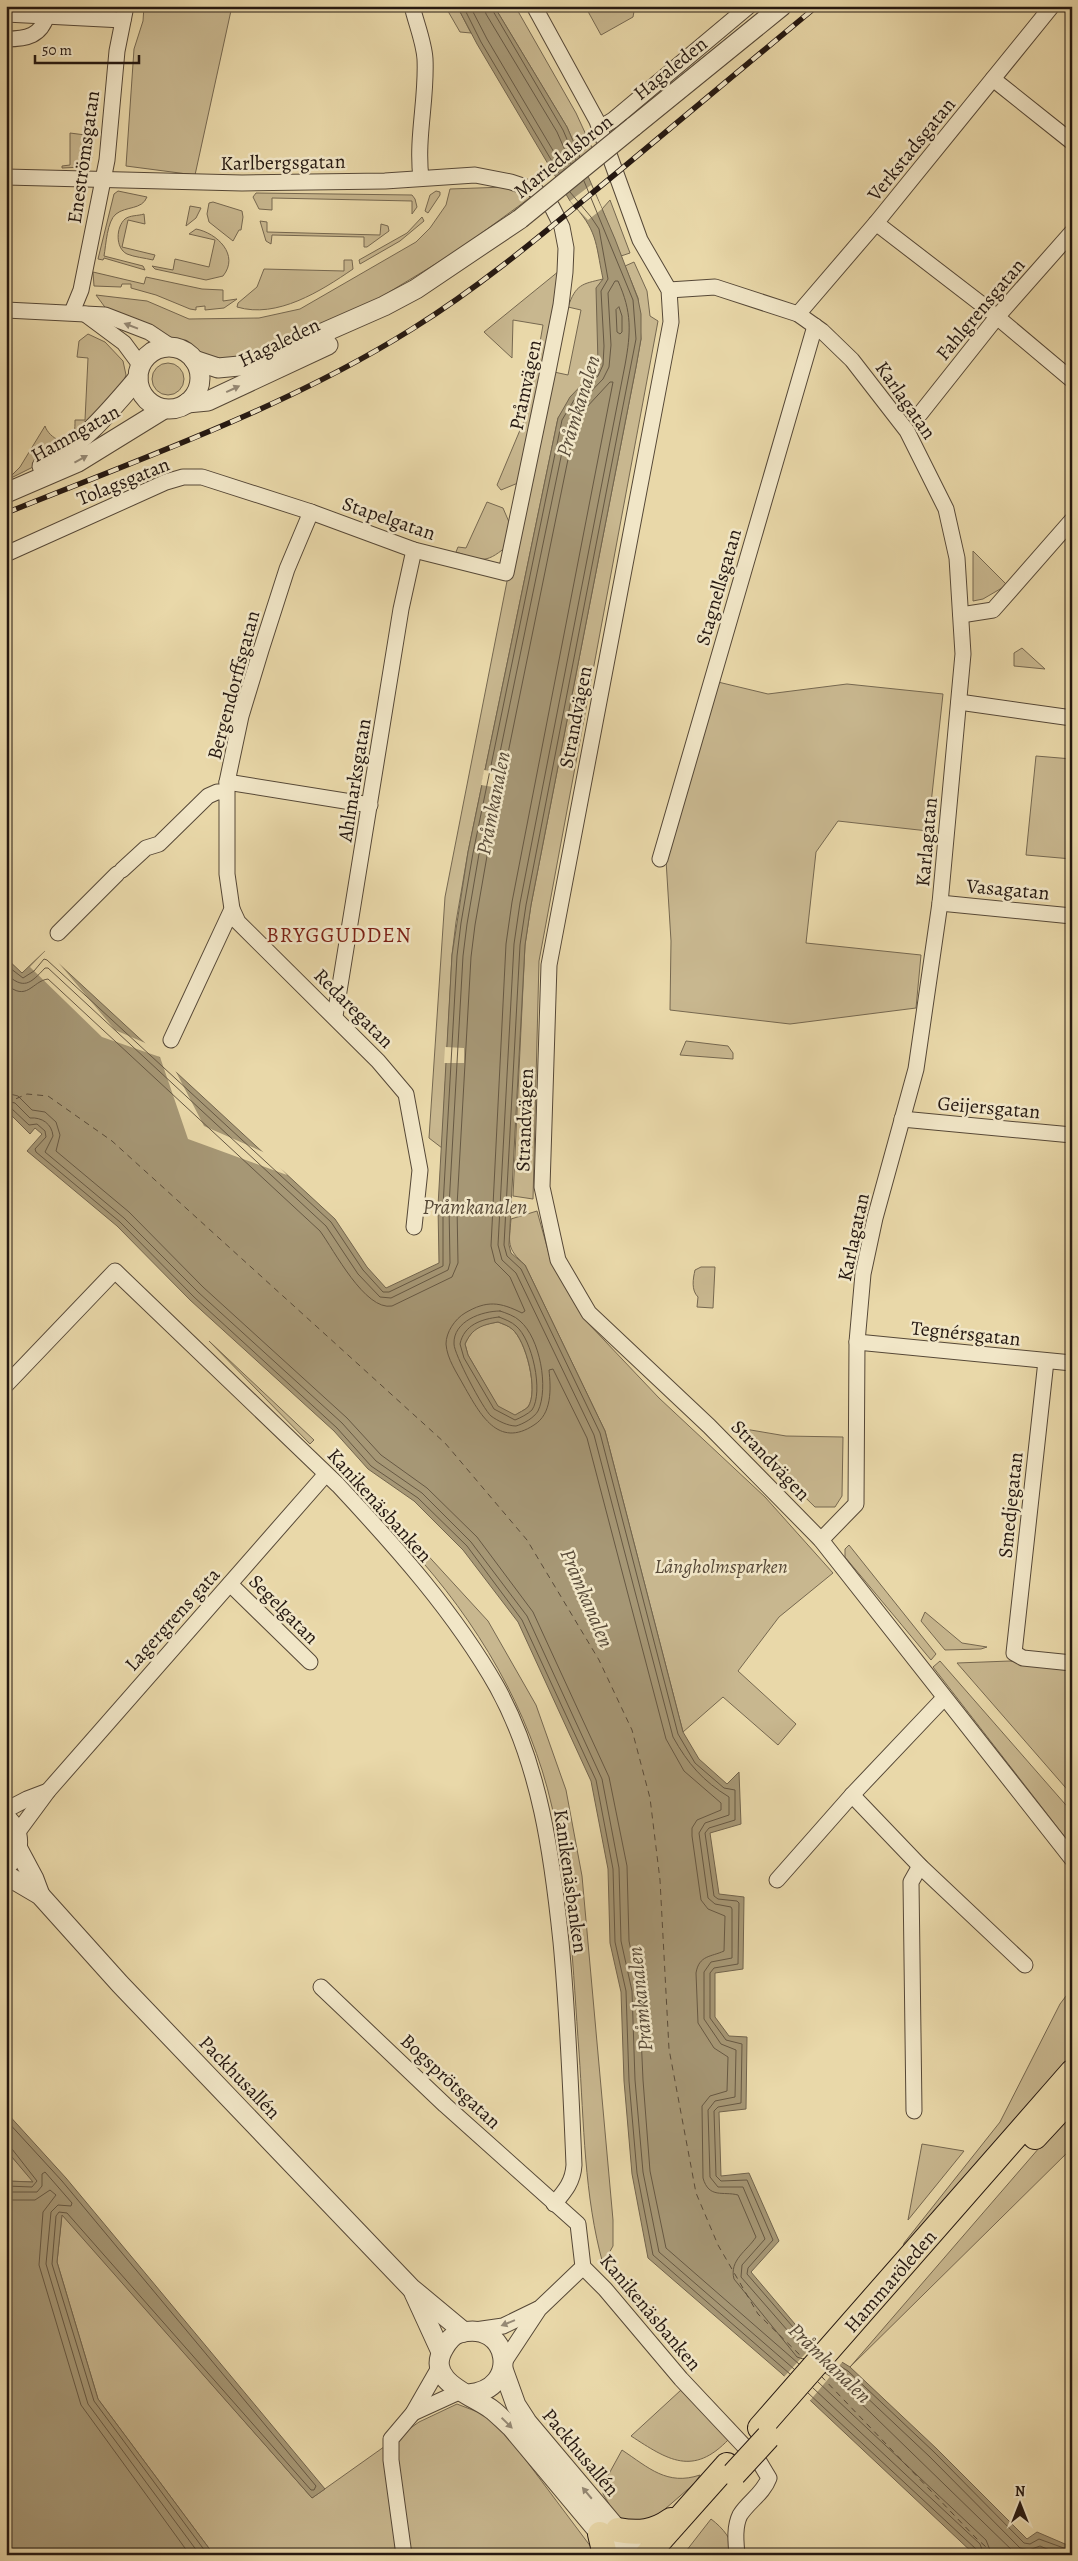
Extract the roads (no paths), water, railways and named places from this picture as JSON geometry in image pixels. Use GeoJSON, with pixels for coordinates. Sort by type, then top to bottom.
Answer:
{"type":"FeatureCollection","features":[{"type":"Feature","properties":{"kind":"main road","name":"Hammaröleden"},"geometry":{"type":"LineString","coordinates":[[664,2555],[731,2469],[840,2346],[1072,2072]]}},
{"type":"Feature","properties":{"kind":"main road","name":"Hammaröleden"},"geometry":{"type":"LineString","coordinates":[[840,2346],[1072,2098]]}},
{"type":"Feature","properties":{"kind":"main road","name":"Hammaröleden"},"geometry":{"type":"LineString","coordinates":[[647,2555],[687,2509],[731,2469]]}},
{"type":"Feature","properties":{"kind":"main road"},"geometry":{"type":"LineString","coordinates":[[608,2540],[660,2528],[687,2509]]}},
{"type":"Feature","properties":{"kind":"street"},"geometry":{"type":"LineString","coordinates":[[412,6],[425,57],[424,110],[419,160],[420,178]]}},
{"type":"Feature","properties":{"kind":"street"},"geometry":{"type":"LineString","coordinates":[[534,6],[600,128],[640,240],[669,290]]}},
{"type":"Feature","properties":{"kind":"street"},"geometry":{"type":"LineString","coordinates":[[600,128],[613,120],[749,6]]}},
{"type":"Feature","properties":{"kind":"street","name":"Hagaleden"},"geometry":{"type":"LineString","coordinates":[[633,128],[782,6]]}},
{"type":"Feature","properties":{"kind":"street","name":"Verkstadsgatan"},"geometry":{"type":"LineString","coordinates":[[798,314],[876,222],[1052,6]]}},
{"type":"Feature","properties":{"kind":"street"},"geometry":{"type":"LineString","coordinates":[[6,14],[124,13]]}},
{"type":"Feature","properties":{"kind":"street","name":"Eneströmsgatan"},"geometry":{"type":"LineString","coordinates":[[79,313],[81,290],[103,180],[117,51],[124,13]]}},
{"type":"Feature","properties":{"kind":"street"},"geometry":{"type":"LineString","coordinates":[[6,39],[26,38],[36,34],[44,25],[47,15]]}},
{"type":"Feature","properties":{"kind":"street"},"geometry":{"type":"LineString","coordinates":[[993,79],[1072,142]]}},
{"type":"Feature","properties":{"kind":"street","name":"Mariedalsbron"},"geometry":{"type":"LineString","coordinates":[[520,219],[633,128]]}},
{"type":"Feature","properties":{"kind":"street","name":"Karlbergsgatan"},"geometry":{"type":"LineString","coordinates":[[6,177],[242,183],[475,176],[511,182],[535,190],[552,207]]}},
{"type":"Feature","properties":{"kind":"street","name":"Pråmvägen"},"geometry":{"type":"LineString","coordinates":[[506,573],[562,295],[566,248],[562,227],[552,207]]}},
{"type":"Feature","properties":{"kind":"street","name":"Hagaleden"},"geometry":{"type":"LineString","coordinates":[[194,360],[218,368],[250,366],[384,306],[416,289],[520,219]]}},
{"type":"Feature","properties":{"kind":"street"},"geometry":{"type":"LineString","coordinates":[[876,222],[993,313],[1072,380]]}},
{"type":"Feature","properties":{"kind":"street","name":"Fahlgrensgatan"},"geometry":{"type":"LineString","coordinates":[[920,414],[993,313],[1072,232]]}},
{"type":"Feature","properties":{"kind":"street","name":"Karlagatan"},"geometry":{"type":"LineString","coordinates":[[669,290],[714,287],[798,314],[815,326],[852,360],[907,431],[925,465],[946,509],[956,558],[963,654],[940,903],[916,1069],[863,1274],[857,1342],[856,1504],[821,1540]]}},
{"type":"Feature","properties":{"kind":"street","name":"Strandvägen"},"geometry":{"type":"LineString","coordinates":[[669,290],[671,322],[549,965],[542,1187],[558,1260],[589,1313],[709,1426],[821,1540],[1072,1859]]}},
{"type":"Feature","properties":{"kind":"street","name":"Hagaleden"},"geometry":{"type":"LineString","coordinates":[[187,403],[208,401],[332,343],[384,306]]}},
{"type":"Feature","properties":{"kind":"street"},"geometry":{"type":"LineString","coordinates":[[6,310],[79,313],[105,315],[149,332],[173,348],[181,350],[194,360],[200,378],[198,388],[187,403],[180,407],[164,409],[156,406],[143,395],[139,372],[124,343],[79,313]]}},
{"type":"Feature","properties":{"kind":"street","name":"Stagnellsgatan"},"geometry":{"type":"LineString","coordinates":[[660,858],[815,326]]}},
{"type":"Feature","properties":{"kind":"street"},"geometry":{"type":"LineString","coordinates":[[139,372],[154,351],[173,348]]}},
{"type":"Feature","properties":{"kind":"street","name":"Hamngatan"},"geometry":{"type":"LineString","coordinates":[[6,482],[44,465],[72,448],[109,413],[139,372]]}},
{"type":"Feature","properties":{"kind":"street","name":"Hamngatan"},"geometry":{"type":"LineString","coordinates":[[6,493],[78,462],[164,409]]}},
{"type":"Feature","properties":{"kind":"street","name":"Tolagsgatan"},"geometry":{"type":"LineString","coordinates":[[6,554],[174,478],[202,477],[260,495]]}},
{"type":"Feature","properties":{"kind":"street","name":"Stapelgatan"},"geometry":{"type":"LineString","coordinates":[[260,495],[414,550],[506,573]]}},
{"type":"Feature","properties":{"kind":"street","name":"Bergendorffsgatan"},"geometry":{"type":"LineString","coordinates":[[232,909],[227,874],[227,787],[241,716],[287,569],[311,512]]}},
{"type":"Feature","properties":{"kind":"street"},"geometry":{"type":"LineString","coordinates":[[961,615],[993,610],[1072,520]]}},
{"type":"Feature","properties":{"kind":"street","name":"Ahlmarksgatan"},"geometry":{"type":"LineString","coordinates":[[335,1016],[401,609],[414,550]]}},
{"type":"Feature","properties":{"kind":"street"},"geometry":{"type":"LineString","coordinates":[[960,702],[1072,718]]}},
{"type":"Feature","properties":{"kind":"street"},"geometry":{"type":"LineString","coordinates":[[58,933],[146,848],[159,844],[208,796],[227,787],[370,804]]}},
{"type":"Feature","properties":{"kind":"street","name":"Vasagatan"},"geometry":{"type":"LineString","coordinates":[[940,903],[1072,916]]}},
{"type":"Feature","properties":{"kind":"street"},"geometry":{"type":"LineString","coordinates":[[171,1040],[232,909]]}},
{"type":"Feature","properties":{"kind":"street","name":"Redaregatan"},"geometry":{"type":"LineString","coordinates":[[232,909],[238,922],[378,1060],[406,1094],[420,1170],[414,1227]]}},
{"type":"Feature","properties":{"kind":"street","name":"Geijersgatan"},"geometry":{"type":"LineString","coordinates":[[902,1119],[1072,1135]]}},
{"type":"Feature","properties":{"kind":"street","name":"Kanikenäsbanken"},"geometry":{"type":"LineString","coordinates":[[10,1375],[115,1271],[326,1474],[367,1516],[458,1626],[497,1688],[521,1742],[535,1784],[551,1849],[569,2047],[573,2176],[567,2189],[554,2204],[578,2224],[583,2267],[605,2289],[681,2379],[760,2463],[769,2478],[764,2491],[741,2515],[736,2535],[737,2555]]}},
{"type":"Feature","properties":{"kind":"street","name":"Tegnérsgatan"},"geometry":{"type":"LineString","coordinates":[[857,1342],[1072,1363]]}},
{"type":"Feature","properties":{"kind":"street","name":"Smedjegatan"},"geometry":{"type":"LineString","coordinates":[[1046,1361],[1014,1653],[1023,1658],[1072,1664]]}},
{"type":"Feature","properties":{"kind":"street","name":"Lagergrens gata"},"geometry":{"type":"LineString","coordinates":[[17,1841],[48,1791],[326,1474]]}},
{"type":"Feature","properties":{"kind":"street","name":"Segelgatan"},"geometry":{"type":"LineString","coordinates":[[230,1584],[310,1662]]}},
{"type":"Feature","properties":{"kind":"street"},"geometry":{"type":"LineString","coordinates":[[778,1880],[852,1795],[944,1698]]}},
{"type":"Feature","properties":{"kind":"street","name":"Lagergrens gata"},"geometry":{"type":"LineString","coordinates":[[6,1810],[48,1791]]}},
{"type":"Feature","properties":{"kind":"street"},"geometry":{"type":"LineString","coordinates":[[852,1795],[920,1866],[1025,1965]]}},
{"type":"Feature","properties":{"kind":"street","name":"Packhusallén"},"geometry":{"type":"LineString","coordinates":[[6,1818],[40,1895]]}},
{"type":"Feature","properties":{"kind":"street"},"geometry":{"type":"LineString","coordinates":[[6,1866],[17,1841]]}},
{"type":"Feature","properties":{"kind":"street"},"geometry":{"type":"LineString","coordinates":[[914,2111],[911,1882],[920,1866]]}},
{"type":"Feature","properties":{"kind":"street","name":"Packhusallén"},"geometry":{"type":"LineString","coordinates":[[6,1875],[40,1895],[139,2004],[411,2288],[470,2331]]}},
{"type":"Feature","properties":{"kind":"street","name":"Bogsprötsgatan"},"geometry":{"type":"LineString","coordinates":[[321,1987],[445,2105],[554,2204]]}},
{"type":"Feature","properties":{"kind":"street"},"geometry":{"type":"LineString","coordinates":[[412,2413],[464,2393],[489,2389],[497,2382],[504,2366],[539,2309],[583,2267]]}},
{"type":"Feature","properties":{"kind":"street","name":"Packhusallén"},"geometry":{"type":"LineString","coordinates":[[411,2288],[441,2359]]}},
{"type":"Feature","properties":{"kind":"street"},"geometry":{"type":"LineString","coordinates":[[404,2555],[392,2468],[391,2439],[412,2413],[449,2340],[470,2331],[504,2326],[539,2309]]}},
{"type":"Feature","properties":{"kind":"street"},"geometry":{"type":"LineString","coordinates":[[470,2331],[486,2333],[496,2340],[502,2350],[504,2366]]}},
{"type":"Feature","properties":{"kind":"street"},"geometry":{"type":"LineString","coordinates":[[441,2359],[445,2379],[464,2393]]}},
{"type":"Feature","properties":{"kind":"street","name":"Packhusallén"},"geometry":{"type":"LineString","coordinates":[[504,2366],[516,2405],[526,2422],[618,2555]]}},
{"type":"Feature","properties":{"kind":"street","name":"Packhusallén"},"geometry":{"type":"LineString","coordinates":[[464,2393],[492,2410],[511,2427],[608,2540],[639,2555]]}},
{"type":"Feature","properties":{"kind":"water","name":"Pråmkanalen"},"geometry":{"type":"Polygon","coordinates":[[[457,6],[494,6],[567,127],[615,239],[638,299],[641,314],[641,339],[636,367],[531,905],[525,945],[509,1245],[511,1253],[525,1265],[605,1431],[683,1732],[699,1759],[727,1784],[739,1772],[741,1824],[710,1833],[719,1894],[744,1897],[743,1969],[715,1973],[715,2017],[729,2036],[747,2037],[746,2109],[719,2112],[721,2176],[749,2173],[779,2241],[751,2272],[811,2343],[850,2367],[937,2449],[1027,2539],[1037,2532],[1072,2547],[1072,2555],[975,2555],[781,2373],[648,2258],[632,2174],[624,2081],[621,1992],[610,1943],[608,1869],[591,1781],[518,1622],[463,1550],[414,1501],[368,1469],[334,1431],[190,1300],[117,1226],[27,1151],[42,1134],[35,1128],[30,1134],[6,1110],[6,958],[22,973],[45,951],[335,1219],[367,1267],[386,1288],[439,1263],[438,1206],[452,955],[468,852],[558,418],[570,397],[594,372],[598,363],[596,288],[603,279],[591,229],[570,201],[477,44],[457,6]],[[498,1322],[478,1328],[471,1334],[465,1344],[468,1355],[498,1406],[515,1415],[528,1407],[531,1400],[532,1390],[529,1366],[526,1354],[517,1335],[511,1328],[498,1322]]]}},
{"type":"Feature","properties":{"kind":"water"},"geometry":{"type":"Polygon","coordinates":[[[6,2112],[66,2178],[325,2489],[312,2498],[62,2215],[57,2262],[98,2399],[214,2555],[6,2555],[6,2181],[33,2182],[6,2150],[6,2112]]]}},
{"type":"Feature","properties":{"kind":"railway"},"geometry":{"type":"LineString","coordinates":[[6,513],[214,430],[265,407],[316,383],[412,329],[466,293],[518,253],[817,6]]}},
{"type":"Feature","properties":{"kind":"district","name":"BRYGGUDDEN"},"geometry":{"type":"Point","coordinates":[339,935]}},
{"type":"Feature","properties":{"kind":"park label","name":"Långholmsparken"},"geometry":{"type":"Point","coordinates":[721,1566]}}]}
